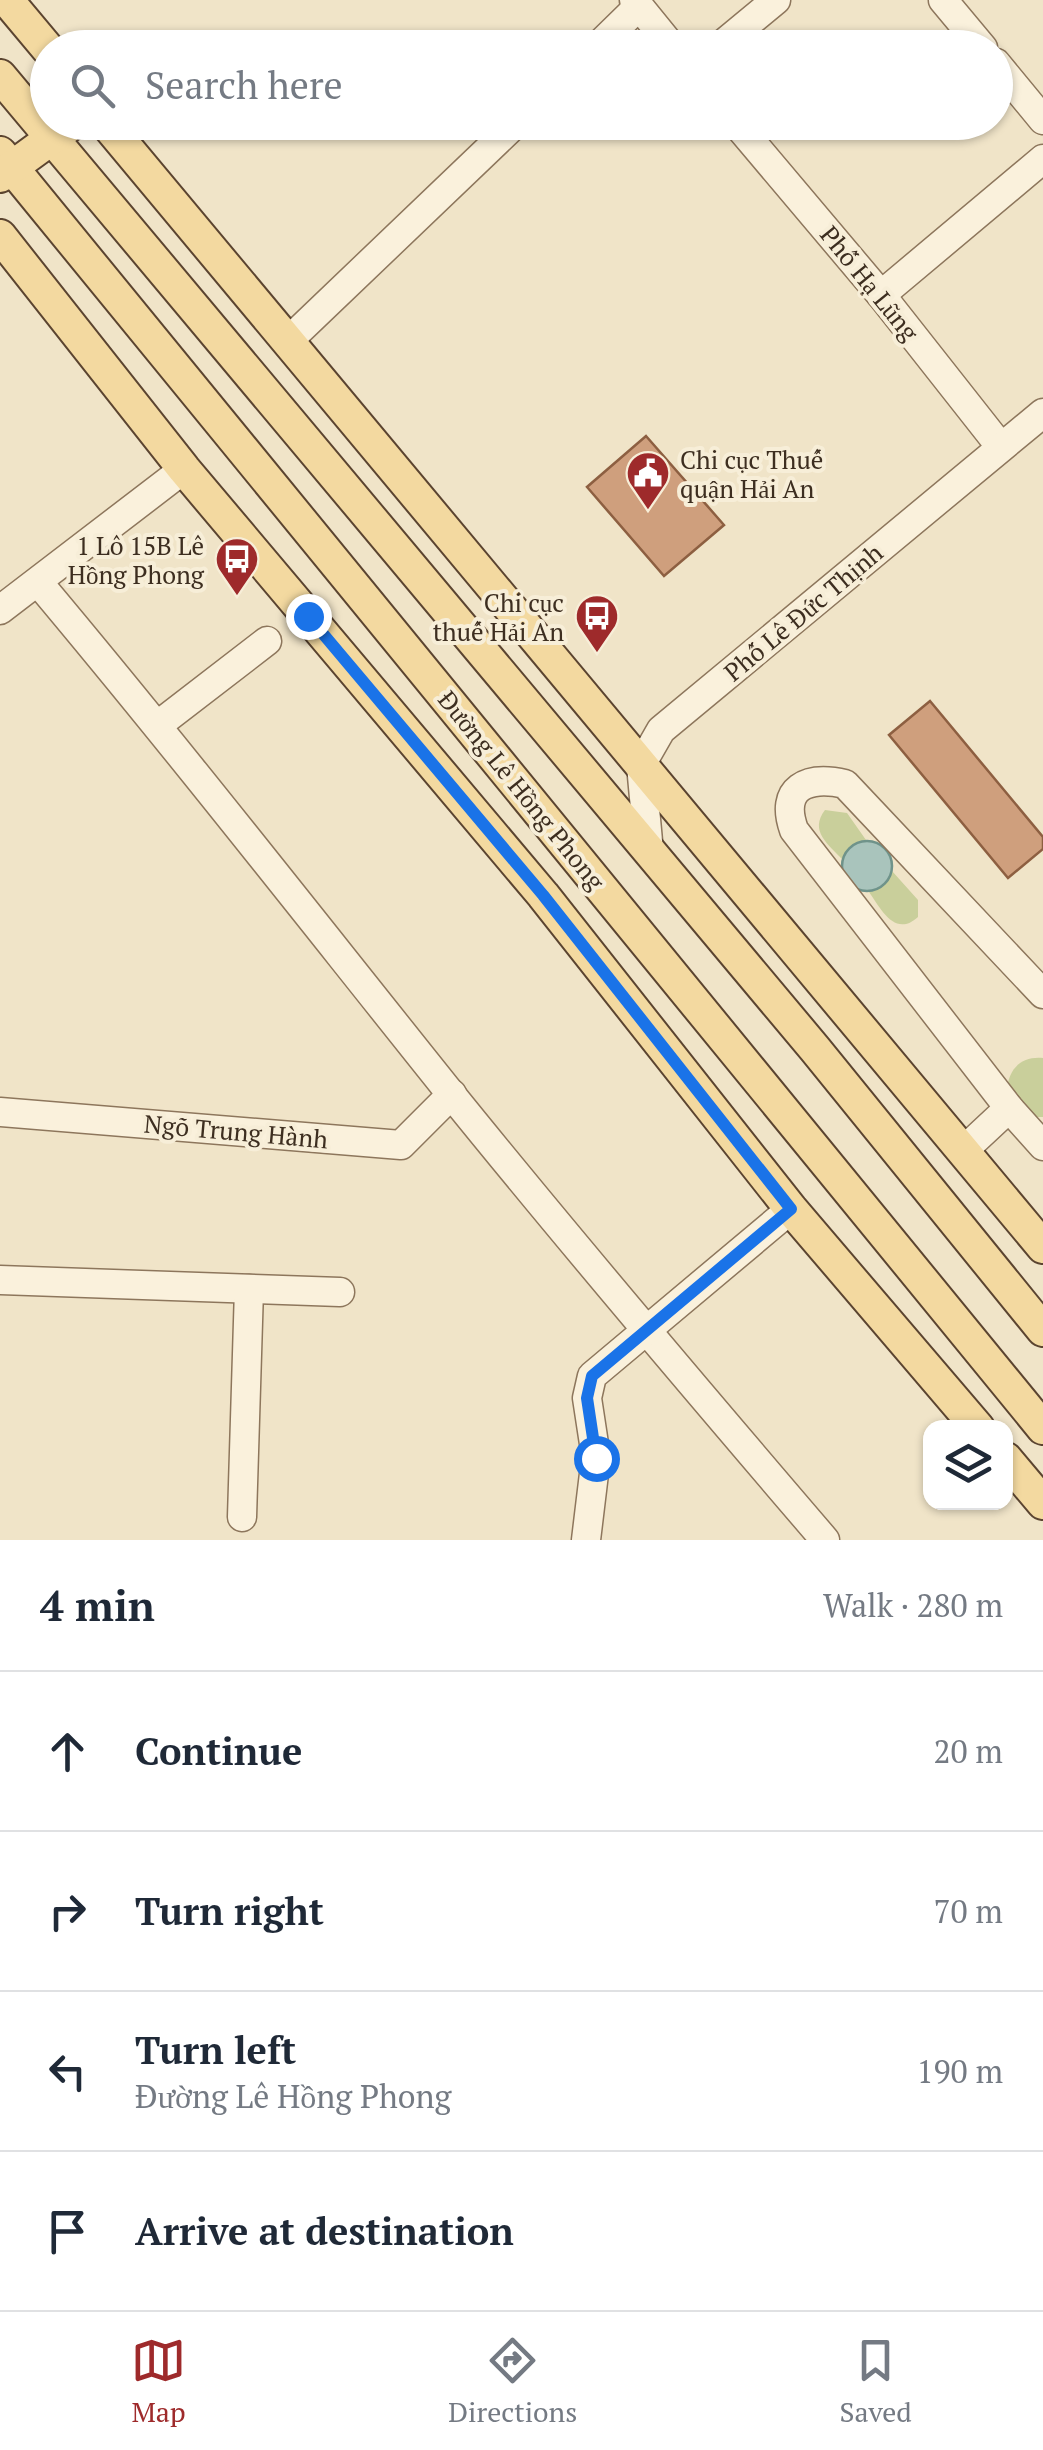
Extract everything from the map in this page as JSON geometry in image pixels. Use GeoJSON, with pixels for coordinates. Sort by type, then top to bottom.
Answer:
{"type":"FeatureCollection","features":[{"type":"Feature","properties":{"kind":"main road"},"geometry":{"type":"LineString","coordinates":[[8,0],[32,30]]}},
{"type":"Feature","properties":{"kind":"main road"},"geometry":{"type":"LineString","coordinates":[[0,76],[30,102]]}},
{"type":"Feature","properties":{"kind":"main road"},"geometry":{"type":"LineString","coordinates":[[4,166],[48,140]]}},
{"type":"Feature","properties":{"kind":"main road"},"geometry":{"type":"LineString","coordinates":[[70,140],[1043,1330]]}},
{"type":"Feature","properties":{"kind":"main road"},"geometry":{"type":"LineString","coordinates":[[120,140],[1043,1247]]}},
{"type":"Feature","properties":{"kind":"main road","name":"Đường Lê Hồng Phong"},"geometry":{"type":"LineString","coordinates":[[4,166],[1043,1428]]}},
{"type":"Feature","properties":{"kind":"main road","name":"Đường Lê Hồng Phong"},"geometry":{"type":"LineString","coordinates":[[0,236],[184,469],[543,895],[791,1209],[971,1420]]}},
{"type":"Feature","properties":{"kind":"main road"},"geometry":{"type":"LineString","coordinates":[[1013,1467],[1043,1503]]}},
{"type":"Feature","properties":{"kind":"street"},"geometry":{"type":"LineString","coordinates":[[740,30],[776,0]]}},
{"type":"Feature","properties":{"kind":"street"},"geometry":{"type":"LineString","coordinates":[[943,0],[967,30]]}},
{"type":"Feature","properties":{"kind":"street"},"geometry":{"type":"LineString","coordinates":[[612,30],[636,3],[658,30]]}},
{"type":"Feature","properties":{"kind":"street"},"geometry":{"type":"LineString","coordinates":[[1013,84],[1043,120]]}},
{"type":"Feature","properties":{"kind":"street"},"geometry":{"type":"LineString","coordinates":[[287,342],[498,140]]}},
{"type":"Feature","properties":{"kind":"street","name":"Phố Hạ Lũng"},"geometry":{"type":"LineString","coordinates":[[750,140],[882,295],[1000,446]]}},
{"type":"Feature","properties":{"kind":"street"},"geometry":{"type":"LineString","coordinates":[[882,295],[1043,159]]}},
{"type":"Feature","properties":{"kind":"street","name":"Phố Lê Đức Thịnh"},"geometry":{"type":"LineString","coordinates":[[641,765],[661,730],[1043,413]]}},
{"type":"Feature","properties":{"kind":"street"},"geometry":{"type":"LineString","coordinates":[[0,610],[184,469]]}},
{"type":"Feature","properties":{"kind":"street"},"geometry":{"type":"LineString","coordinates":[[38,582],[158,725],[452,1094],[825,1540]]}},
{"type":"Feature","properties":{"kind":"street"},"geometry":{"type":"LineString","coordinates":[[158,725],[266,642]]}},
{"type":"Feature","properties":{"kind":"street"},"geometry":{"type":"LineString","coordinates":[[641,765],[649,852]]}},
{"type":"Feature","properties":{"kind":"street"},"geometry":{"type":"LineString","coordinates":[[1043,994],[844,784],[824,779],[805,784],[791,798],[788,811],[794,830],[1043,1146]]}},
{"type":"Feature","properties":{"kind":"street","name":"Ngõ Trung Hành"},"geometry":{"type":"LineString","coordinates":[[0,1112],[401,1144],[452,1094]]}},
{"type":"Feature","properties":{"kind":"street"},"geometry":{"type":"LineString","coordinates":[[964,1150],[1010,1108]]}},
{"type":"Feature","properties":{"kind":"street"},"geometry":{"type":"LineString","coordinates":[[586,1540],[596,1458],[587,1398],[592,1376],[791,1209]]}},
{"type":"Feature","properties":{"kind":"street"},"geometry":{"type":"LineString","coordinates":[[0,1280],[340,1292]]}},
{"type":"Feature","properties":{"kind":"street"},"geometry":{"type":"LineString","coordinates":[[242,1517],[249,1289]]}},
{"type":"Feature","properties":{"kind":"green space"},"geometry":{"type":"Polygon","coordinates":[[[825,810],[847,813],[866,840],[852,846],[842,859],[820,831],[825,810]]]}},
{"type":"Feature","properties":{"kind":"green space"},"geometry":{"type":"Polygon","coordinates":[[[892,871],[918,900],[918,917],[910,923],[889,919],[869,892],[883,884],[892,871]]]}},
{"type":"Feature","properties":{"kind":"green space"},"geometry":{"type":"Polygon","coordinates":[[[1043,1058],[1043,1117],[1032,1117],[1007,1089],[1008,1082],[1023,1061],[1043,1058]]]}},
{"type":"Feature","properties":{"kind":"water"},"geometry":{"type":"Polygon","coordinates":[[[867,841],[885,848],[892,866],[885,884],[867,891],[849,884],[842,866],[849,848],[867,841]]]}},
{"type":"Feature","properties":{"kind":"building"},"geometry":{"type":"Polygon","coordinates":[[[646,436],[724,525],[664,576],[587,487],[646,436]]]}},
{"type":"Feature","properties":{"kind":"building"},"geometry":{"type":"Polygon","coordinates":[[[930,701],[1043,837],[1043,849],[1008,878],[889,735],[930,701]]]}},
{"type":"Feature","properties":{"kind":"place","name":"Chi cục Thuế quận Hải An"},"geometry":{"type":"Point","coordinates":[648,511]}},
{"type":"Feature","properties":{"kind":"place","name":"1 Lô 15B Lê Hồng Phong"},"geometry":{"type":"Point","coordinates":[237,597]}},
{"type":"Feature","properties":{"kind":"place","name":"Chi cục thuế Hải An"},"geometry":{"type":"Point","coordinates":[597,654]}},
{"type":"Feature","properties":{"kind":"route"},"geometry":{"type":"LineString","coordinates":[[308,616],[543,895],[791,1209],[592,1376],[587,1398],[596,1458]]}}]}
